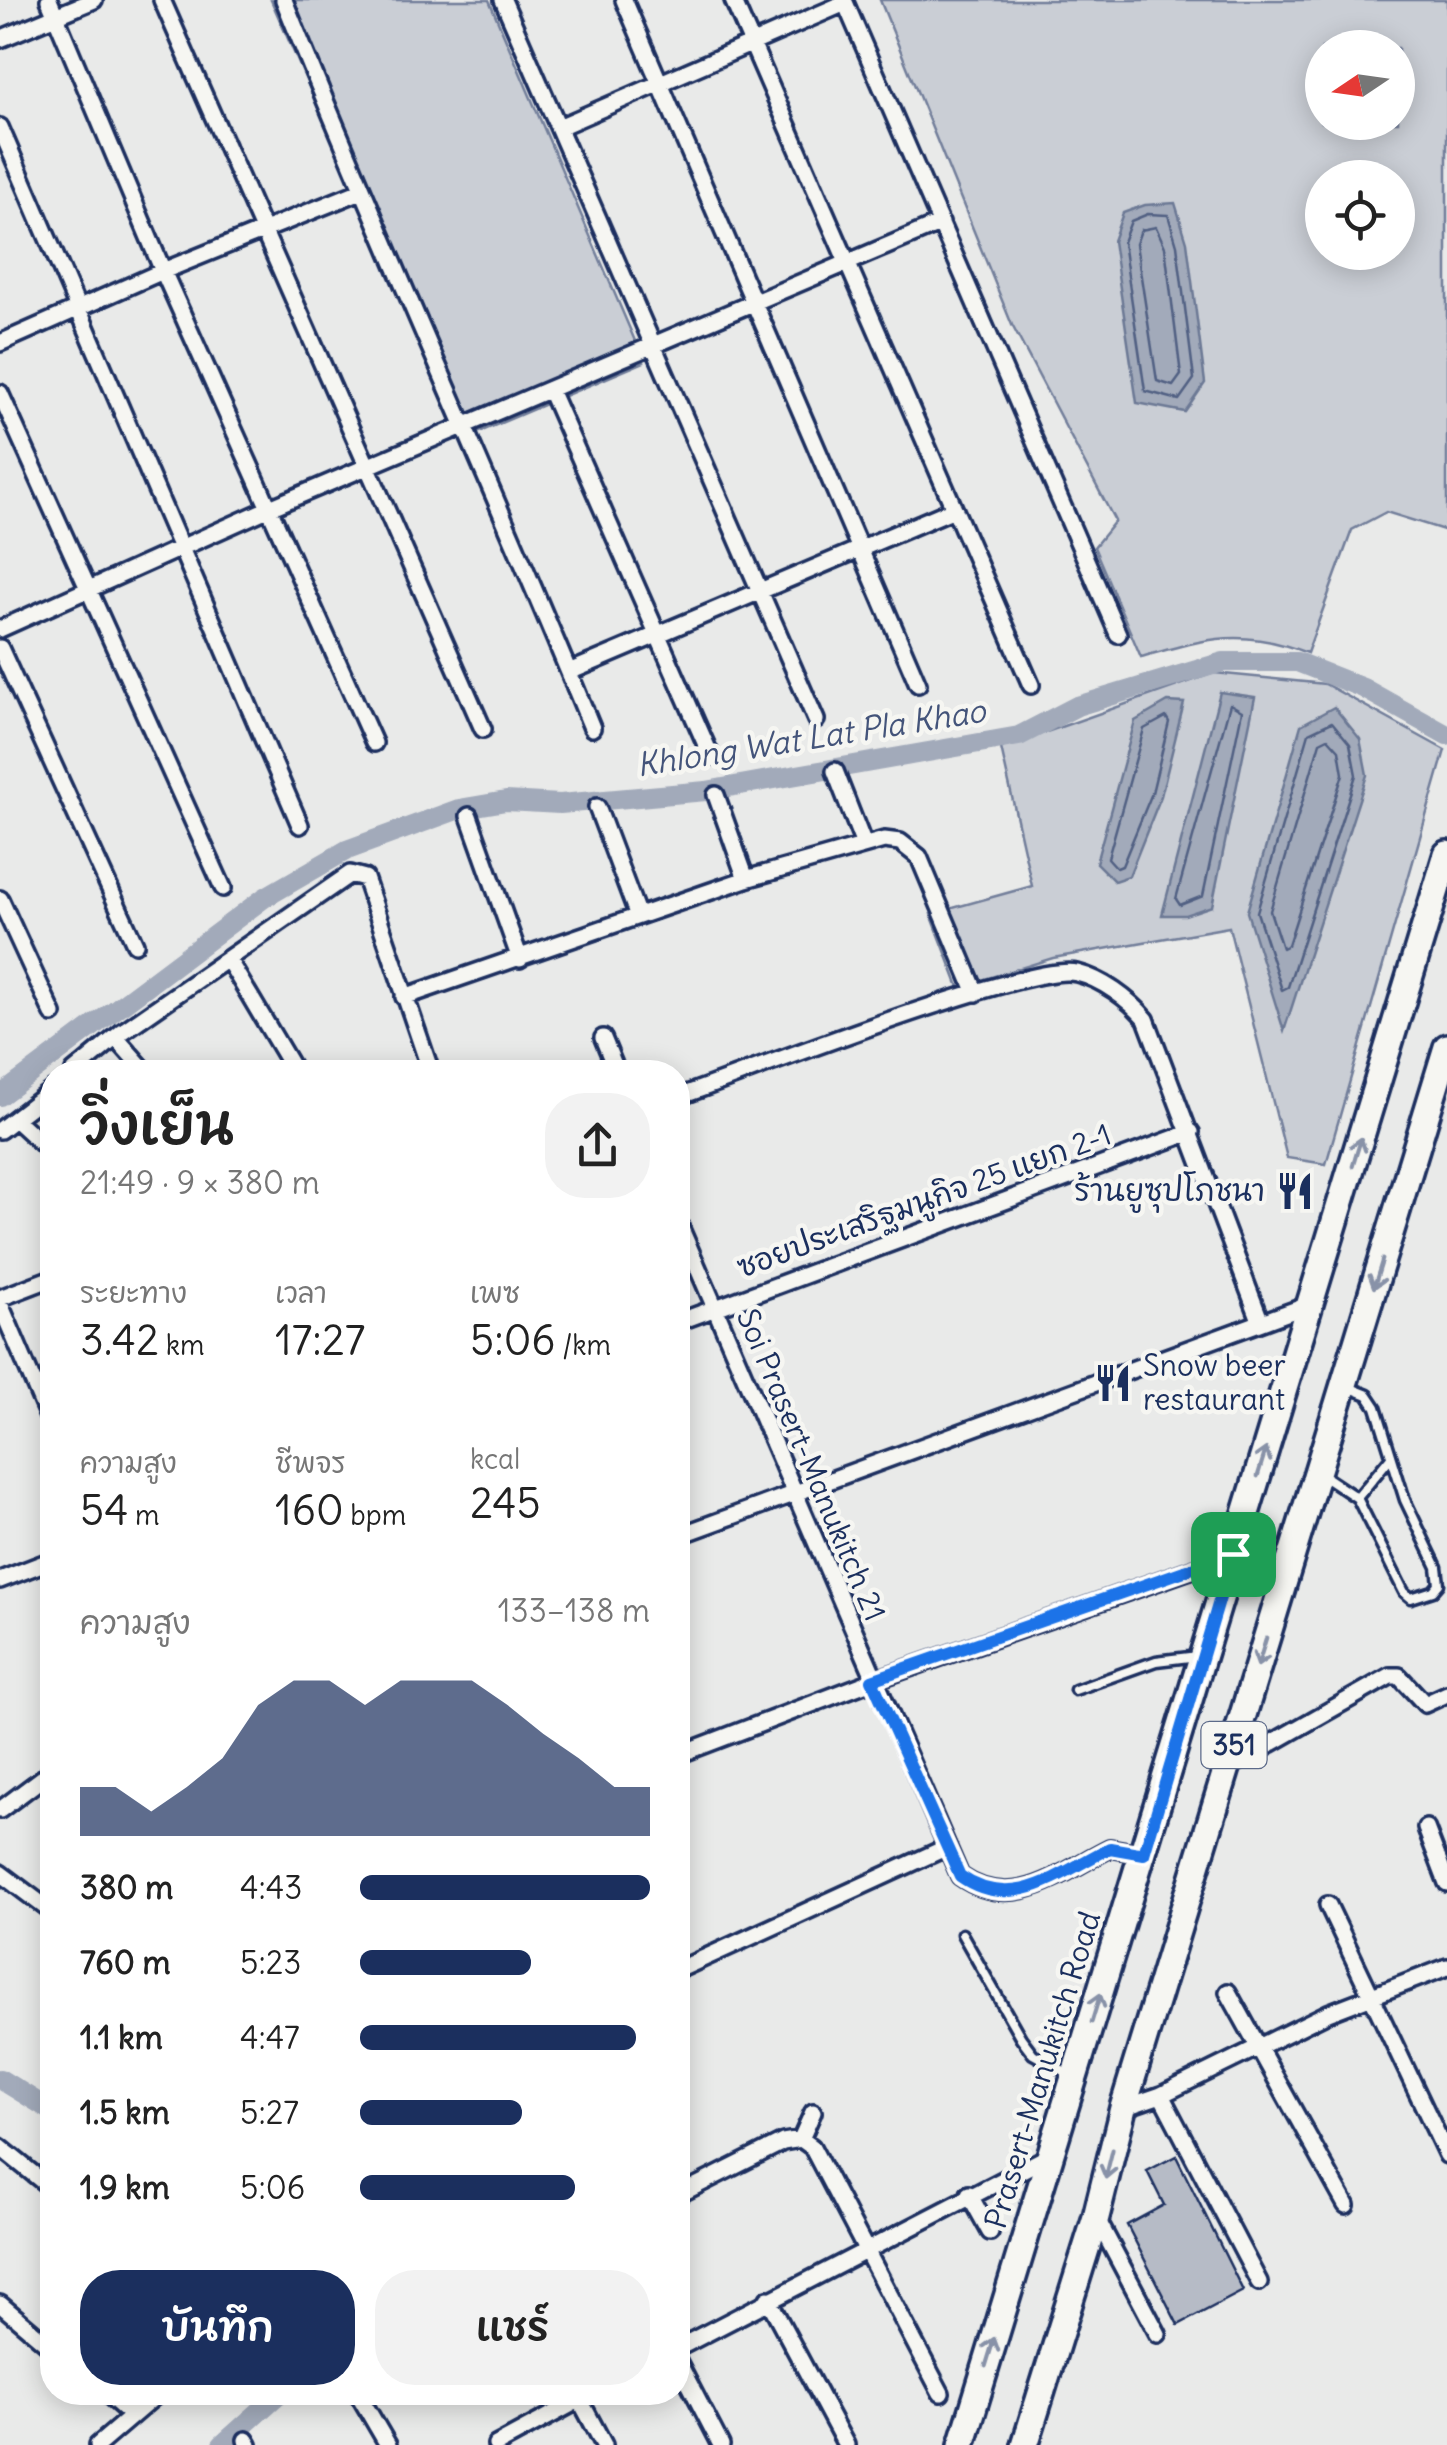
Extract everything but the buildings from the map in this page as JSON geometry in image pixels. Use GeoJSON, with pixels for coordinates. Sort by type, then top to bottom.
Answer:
{"type":"FeatureCollection","features":[{"type":"Feature","properties":{"kind":"main road","name":"Prasert-Manukitch Road"},"geometry":{"type":"LineString","coordinates":[[962,2445],[1447,854]]}},
{"type":"Feature","properties":{"kind":"main road","name":"351"},"geometry":{"type":"LineString","coordinates":[[1026,2445],[1096,2218],[1123,2108],[1447,1047]]}},
{"type":"Feature","properties":{"kind":"street"},"geometry":{"type":"LineString","coordinates":[[0,39],[53,8],[94,0]]}},
{"type":"Feature","properties":{"kind":"street"},"geometry":{"type":"LineString","coordinates":[[162,0],[483,729]]}},
{"type":"Feature","properties":{"kind":"street"},"geometry":{"type":"LineString","coordinates":[[284,0],[361,191],[466,424],[592,728]]}},
{"type":"Feature","properties":{"kind":"street"},"geometry":{"type":"LineString","coordinates":[[503,0],[816,720]]}},
{"type":"Feature","properties":{"kind":"street"},"geometry":{"type":"LineString","coordinates":[[624,0],[918,684]]}},
{"type":"Feature","properties":{"kind":"street"},"geometry":{"type":"LineString","coordinates":[[733,0],[1030,685]]}},
{"type":"Feature","properties":{"kind":"street"},"geometry":{"type":"LineString","coordinates":[[559,127],[752,45],[844,1],[1118,634]]}},
{"type":"Feature","properties":{"kind":"street"},"geometry":{"type":"LineString","coordinates":[[53,8],[163,271],[272,507],[374,744]]}},
{"type":"Feature","properties":{"kind":"street"},"geometry":{"type":"LineString","coordinates":[[0,128],[300,825]]}},
{"type":"Feature","properties":{"kind":"street"},"geometry":{"type":"LineString","coordinates":[[0,343],[163,271],[361,191]]}},
{"type":"Feature","properties":{"kind":"street"},"geometry":{"type":"LineString","coordinates":[[0,628],[272,507],[653,348],[940,222]]}},
{"type":"Feature","properties":{"kind":"street"},"geometry":{"type":"LineString","coordinates":[[550,390],[711,756]]}},
{"type":"Feature","properties":{"kind":"street"},"geometry":{"type":"LineString","coordinates":[[0,393],[224,888]]}},
{"type":"Feature","properties":{"kind":"street"},"geometry":{"type":"LineString","coordinates":[[568,672],[954,509]]}},
{"type":"Feature","properties":{"kind":"street"},"geometry":{"type":"LineString","coordinates":[[0,648],[135,944]]}},
{"type":"Feature","properties":{"kind":"street"},"geometry":{"type":"LineString","coordinates":[[836,771],[864,845]]}},
{"type":"Feature","properties":{"kind":"street"},"geometry":{"type":"LineString","coordinates":[[716,796],[746,879]]}},
{"type":"Feature","properties":{"kind":"street"},"geometry":{"type":"LineString","coordinates":[[598,807],[638,916]]}},
{"type":"Feature","properties":{"kind":"street"},"geometry":{"type":"LineString","coordinates":[[470,816],[520,959]]}},
{"type":"Feature","properties":{"kind":"street"},"geometry":{"type":"LineString","coordinates":[[404,997],[746,879],[864,845],[900,842],[918,857],[976,994]]}},
{"type":"Feature","properties":{"kind":"street"},"geometry":{"type":"LineString","coordinates":[[89,1060],[350,874],[357,873],[365,878],[427,1060]]}},
{"type":"Feature","properties":{"kind":"street"},"geometry":{"type":"LineString","coordinates":[[0,899],[53,1014]]}},
{"type":"Feature","properties":{"kind":"street"},"geometry":{"type":"LineString","coordinates":[[229,961],[287,1060]]}},
{"type":"Feature","properties":{"kind":"street"},"geometry":{"type":"LineString","coordinates":[[690,1093],[976,994],[1058,972],[1078,973],[1120,994],[1146,1018],[1260,1320]]}},
{"type":"Feature","properties":{"kind":"street"},"geometry":{"type":"LineString","coordinates":[[116,1038],[135,1060]]}},
{"type":"Feature","properties":{"kind":"street"},"geometry":{"type":"LineString","coordinates":[[603,1038],[613,1060]]}},
{"type":"Feature","properties":{"kind":"street"},"geometry":{"type":"LineString","coordinates":[[0,1130],[40,1100]]}},
{"type":"Feature","properties":{"kind":"street"},"geometry":{"type":"LineString","coordinates":[[16,1120],[40,1143]]}},
{"type":"Feature","properties":{"kind":"street","name":"ซอยประเสริฐมนูกิจ 25 แยก 2-1"},"geometry":{"type":"LineString","coordinates":[[690,1317],[1190,1132]]}},
{"type":"Feature","properties":{"kind":"street","name":"Soi Prasert-Manukitch 21"},"geometry":{"type":"LineString","coordinates":[[690,1251],[872,1680],[960,1876],[977,1888],[1003,1892],[1032,1889],[1069,1874],[1110,1848],[1144,1854]]}},
{"type":"Feature","properties":{"kind":"street"},"geometry":{"type":"LineString","coordinates":[[40,1283],[0,1301],[40,1397]]}},
{"type":"Feature","properties":{"kind":"street"},"geometry":{"type":"LineString","coordinates":[[690,1531],[1311,1304]]}},
{"type":"Feature","properties":{"kind":"street"},"geometry":{"type":"LineString","coordinates":[[690,1750],[872,1680],[1233,1554]]}},
{"type":"Feature","properties":{"kind":"street"},"geometry":{"type":"LineString","coordinates":[[0,1580],[40,1565]]}},
{"type":"Feature","properties":{"kind":"street"},"geometry":{"type":"LineString","coordinates":[[1226,1769],[1390,1676],[1399,1676],[1425,1704],[1447,1694]]}},
{"type":"Feature","properties":{"kind":"street"},"geometry":{"type":"LineString","coordinates":[[0,1810],[40,1779]]}},
{"type":"Feature","properties":{"kind":"street"},"geometry":{"type":"LineString","coordinates":[[1426,1828],[1447,1883]]}},
{"type":"Feature","properties":{"kind":"street"},"geometry":{"type":"LineString","coordinates":[[690,1965],[945,1848]]}},
{"type":"Feature","properties":{"kind":"street"},"geometry":{"type":"LineString","coordinates":[[0,1873],[40,1903]]}},
{"type":"Feature","properties":{"kind":"street"},"geometry":{"type":"LineString","coordinates":[[1328,1906],[1447,2156]]}},
{"type":"Feature","properties":{"kind":"street"},"geometry":{"type":"LineString","coordinates":[[1123,2108],[1161,2095],[1370,1996],[1447,1967]]}},
{"type":"Feature","properties":{"kind":"street"},"geometry":{"type":"LineString","coordinates":[[1228,1992],[1346,2205]]}},
{"type":"Feature","properties":{"kind":"street"},"geometry":{"type":"LineString","coordinates":[[1161,2095],[1259,2282]]}},
{"type":"Feature","properties":{"kind":"street"},"geometry":{"type":"LineString","coordinates":[[801,2139],[813,2112]]}},
{"type":"Feature","properties":{"kind":"street"},"geometry":{"type":"LineString","coordinates":[[690,2188],[783,2142],[801,2139],[812,2147],[941,2393]]}},
{"type":"Feature","properties":{"kind":"street"},"geometry":{"type":"LineString","coordinates":[[3,2155],[40,2181]]}},
{"type":"Feature","properties":{"kind":"street"},"geometry":{"type":"LineString","coordinates":[[690,2341],[1049,2156]]}},
{"type":"Feature","properties":{"kind":"street"},"geometry":{"type":"LineString","coordinates":[[969,2194],[990,2232]]}},
{"type":"Feature","properties":{"kind":"street"},"geometry":{"type":"LineString","coordinates":[[1096,2218],[1158,2334]]}},
{"type":"Feature","properties":{"kind":"street"},"geometry":{"type":"LineString","coordinates":[[768,2299],[846,2445]]}},
{"type":"Feature","properties":{"kind":"street"},"geometry":{"type":"LineString","coordinates":[[0,2304],[40,2338]]}},
{"type":"Feature","properties":{"kind":"street"},"geometry":{"type":"LineString","coordinates":[[690,2385],[721,2445]]}},
{"type":"Feature","properties":{"kind":"street"},"geometry":{"type":"LineString","coordinates":[[120,2405],[132,2416]]}},
{"type":"Feature","properties":{"kind":"street"},"geometry":{"type":"LineString","coordinates":[[98,2445],[145,2405]]}},
{"type":"Feature","properties":{"kind":"street"},"geometry":{"type":"LineString","coordinates":[[365,2405],[388,2445]]}},
{"type":"Feature","properties":{"kind":"street"},"geometry":{"type":"LineString","coordinates":[[496,2445],[570,2405]]}},
{"type":"Feature","properties":{"kind":"street"},"geometry":{"type":"LineString","coordinates":[[590,2405],[604,2445]]}},
{"type":"Feature","properties":{"kind":"lane"},"geometry":{"type":"LineString","coordinates":[[1318,1472],[1357,1498],[1404,1592],[1411,1598],[1433,1591],[1440,1584],[1438,1566],[1390,1458],[1376,1406],[1368,1396],[1344,1385]]}},
{"type":"Feature","properties":{"kind":"lane"},"geometry":{"type":"LineString","coordinates":[[1357,1498],[1390,1458]]}},
{"type":"Feature","properties":{"kind":"lane"},"geometry":{"type":"LineString","coordinates":[[1075,1690],[1156,1661],[1203,1656]]}},
{"type":"Feature","properties":{"kind":"lane"},"geometry":{"type":"LineString","coordinates":[[962,1934],[1033,2054],[1075,2077]]}},
{"type":"Feature","properties":{"kind":"shaded area"},"geometry":{"type":"Polygon","coordinates":[[[271,0],[489,0],[644,362],[463,439],[271,0]]]}},
{"type":"Feature","properties":{"kind":"shaded area"},"geometry":{"type":"Polygon","coordinates":[[[880,0],[1447,0],[1447,531],[1386,512],[1352,530],[1307,653],[1263,640],[1224,638],[1141,657],[1094,547],[1115,521],[1012,325],[880,0]]]}},
{"type":"Feature","properties":{"kind":"shaded area"},"geometry":{"type":"Polygon","coordinates":[[[1214,673],[1325,684],[1445,750],[1326,1164],[1287,1158],[1229,927],[1053,958],[959,987],[931,914],[1032,886],[1001,748],[1214,673]]]}},
{"type":"Feature","properties":{"kind":"water"},"geometry":{"type":"Polygon","coordinates":[[[1175,203],[1187,242],[1205,383],[1185,412],[1137,403],[1113,241],[1123,213],[1145,205],[1175,203]]]}},
{"type":"Feature","properties":{"kind":"water"},"geometry":{"type":"Polygon","coordinates":[[[1220,692],[1255,697],[1212,906],[1185,915],[1162,915],[1220,692]]]}},
{"type":"Feature","properties":{"kind":"water"},"geometry":{"type":"Polygon","coordinates":[[[1168,702],[1184,703],[1161,796],[1129,876],[1114,881],[1096,863],[1135,721],[1168,702]]]}},
{"type":"Feature","properties":{"kind":"water"},"geometry":{"type":"Polygon","coordinates":[[[1334,707],[1360,739],[1367,775],[1284,1031],[1247,912],[1301,725],[1334,707]]]}},
{"type":"Feature","properties":{"kind":"waterway","name":"Khlong Wat Lat Pla Khao"},"geometry":{"type":"LineString","coordinates":[[48,1060],[264,898],[347,850],[459,809],[506,801],[560,804],[706,791],[1019,736],[1077,706],[1223,662],[1297,662],[1363,688],[1447,735]]}},
{"type":"Feature","properties":{"kind":"waterway","name":"Khlong Wat Lat Pla Khao"},"geometry":{"type":"LineString","coordinates":[[0,1096],[40,1066]]}},
{"type":"Feature","properties":{"kind":"waterway"},"geometry":{"type":"LineString","coordinates":[[0,2079],[40,2104]]}},
{"type":"Feature","properties":{"kind":"waterway"},"geometry":{"type":"LineString","coordinates":[[222,2445],[267,2405]]}},
{"type":"Feature","properties":{"kind":"place","name":"ร้านยูซุปโภชนา"},"geometry":{"type":"Point","coordinates":[1295,1191]}},
{"type":"Feature","properties":{"kind":"place","name":"Snow beer restaurant"},"geometry":{"type":"Point","coordinates":[1113,1383]}},
{"type":"Feature","properties":{"kind":"route"},"geometry":{"type":"LineString","coordinates":[[1233,1554],[1144,1854],[1124,1847],[1110,1848],[1069,1874],[1032,1889],[1003,1892],[977,1888],[960,1876],[872,1680],[1233,1554]]}}]}
